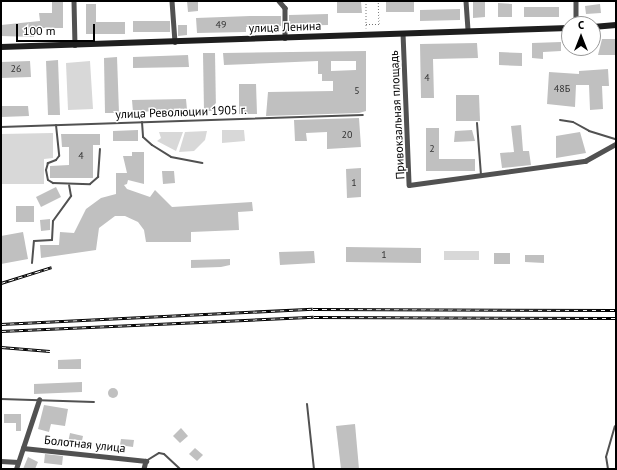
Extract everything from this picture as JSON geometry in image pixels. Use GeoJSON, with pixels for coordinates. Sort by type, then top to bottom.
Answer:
{"type":"FeatureCollection","features":[{"type":"Feature","properties":{"kind":"street"},"geometry":{"type":"LineString","coordinates":[[74,1],[75,45]]}},
{"type":"Feature","properties":{"kind":"street"},"geometry":{"type":"LineString","coordinates":[[172,1],[175,42]]}},
{"type":"Feature","properties":{"kind":"street"},"geometry":{"type":"LineString","coordinates":[[279,1],[285,8],[285,38]]}},
{"type":"Feature","properties":{"kind":"street"},"geometry":{"type":"LineString","coordinates":[[466,1],[468,30]]}},
{"type":"Feature","properties":{"kind":"street"},"geometry":{"type":"LineString","coordinates":[[576,1],[576,16]]}},
{"type":"Feature","properties":{"kind":"street"},"geometry":{"type":"LineString","coordinates":[[601,26],[616,25]]}},
{"type":"Feature","properties":{"kind":"street","name":"улица Ленина"},"geometry":{"type":"LineString","coordinates":[[1,47],[285,38],[468,30],[561,28]]}},
{"type":"Feature","properties":{"kind":"street","name":"Привокзальная площадь"},"geometry":{"type":"LineString","coordinates":[[403,33],[409,185],[481,176]]}},
{"type":"Feature","properties":{"kind":"street"},"geometry":{"type":"LineString","coordinates":[[481,176],[585,161],[616,144]]}},
{"type":"Feature","properties":{"kind":"street"},"geometry":{"type":"LineString","coordinates":[[16,469],[39,400]]}},
{"type":"Feature","properties":{"kind":"street","name":"Болотная улица"},"geometry":{"type":"LineString","coordinates":[[23,448],[146,461]]}},
{"type":"Feature","properties":{"kind":"street"},"geometry":{"type":"LineString","coordinates":[[1,461],[18,462]]}},
{"type":"Feature","properties":{"kind":"street"},"geometry":{"type":"LineString","coordinates":[[144,469],[146,461]]}},
{"type":"Feature","properties":{"kind":"lane","name":"улица Революции 1905 г."},"geometry":{"type":"LineString","coordinates":[[1,128],[363,115]]}},
{"type":"Feature","properties":{"kind":"lane"},"geometry":{"type":"LineString","coordinates":[[560,120],[616,139]]}},
{"type":"Feature","properties":{"kind":"lane"},"geometry":{"type":"LineString","coordinates":[[142,122],[143,137],[152,145],[171,157],[202,163]]}},
{"type":"Feature","properties":{"kind":"lane"},"geometry":{"type":"LineString","coordinates":[[477,122],[481,176]]}},
{"type":"Feature","properties":{"kind":"lane"},"geometry":{"type":"LineString","coordinates":[[56,125],[59,156],[56,160],[48,163],[48,180],[68,186],[90,184],[98,177],[100,149]]}},
{"type":"Feature","properties":{"kind":"lane"},"geometry":{"type":"LineString","coordinates":[[32,263],[34,241],[52,240],[53,221],[71,196],[68,186]]}},
{"type":"Feature","properties":{"kind":"lane"},"geometry":{"type":"LineString","coordinates":[[1,399],[94,402]]}},
{"type":"Feature","properties":{"kind":"lane"},"geometry":{"type":"LineString","coordinates":[[307,404],[314,469]]}},
{"type":"Feature","properties":{"kind":"lane"},"geometry":{"type":"LineString","coordinates":[[608,469],[606,457],[615,426]]}},
{"type":"Feature","properties":{"kind":"lane"},"geometry":{"type":"LineString","coordinates":[[146,461],[159,453],[164,454],[180,469]]}},
{"type":"Feature","properties":{"kind":"path"},"geometry":{"type":"LineString","coordinates":[[366,1],[366,34]]}},
{"type":"Feature","properties":{"kind":"path"},"geometry":{"type":"LineString","coordinates":[[366,24],[378,24],[378,1]]}},
{"type":"Feature","properties":{"kind":"shaded area"},"geometry":{"type":"Polygon","coordinates":[[[90,61],[93,109],[68,110],[66,63],[90,61]]]}},
{"type":"Feature","properties":{"kind":"shaded area"},"geometry":{"type":"Polygon","coordinates":[[[222,130],[244,130],[245,141],[222,143],[222,130]]]}},
{"type":"Feature","properties":{"kind":"shaded area"},"geometry":{"type":"Polygon","coordinates":[[[207,131],[205,140],[194,151],[179,152],[185,132],[207,131]]]}},
{"type":"Feature","properties":{"kind":"shaded area"},"geometry":{"type":"Polygon","coordinates":[[[159,132],[183,132],[176,151],[157,141],[161,138],[159,132]]]}},
{"type":"Feature","properties":{"kind":"shaded area"},"geometry":{"type":"Polygon","coordinates":[[[53,133],[53,158],[44,159],[44,184],[1,184],[1,134],[53,133]]]}},
{"type":"Feature","properties":{"kind":"shaded area"},"geometry":{"type":"Polygon","coordinates":[[[444,251],[479,251],[479,260],[444,260],[444,251]]]}},
{"type":"Feature","properties":{"kind":"building"},"geometry":{"type":"Polygon","coordinates":[[[52,1],[63,1],[63,28],[34,28],[34,37],[1,36],[1,25],[40,21],[39,13],[52,13],[52,1]]]}},
{"type":"Feature","properties":{"kind":"building"},"geometry":{"type":"Polygon","coordinates":[[[187,1],[198,1],[198,11],[188,12],[187,1]]]}},
{"type":"Feature","properties":{"kind":"building"},"geometry":{"type":"Polygon","coordinates":[[[386,1],[414,1],[414,12],[386,12],[386,1]]]}},
{"type":"Feature","properties":{"kind":"building"},"geometry":{"type":"Polygon","coordinates":[[[473,1],[485,1],[485,17],[473,18],[473,1]]]}},
{"type":"Feature","properties":{"kind":"building"},"geometry":{"type":"Polygon","coordinates":[[[337,2],[361,2],[362,13],[337,13],[337,2]]]}},
{"type":"Feature","properties":{"kind":"building"},"geometry":{"type":"Polygon","coordinates":[[[498,3],[512,4],[512,17],[498,17],[498,3]]]}},
{"type":"Feature","properties":{"kind":"building"},"geometry":{"type":"Polygon","coordinates":[[[86,4],[96,4],[96,22],[125,22],[125,34],[86,34],[86,4]]]}},
{"type":"Feature","properties":{"kind":"building"},"geometry":{"type":"Polygon","coordinates":[[[600,4],[601,13],[586,14],[585,6],[600,4]]]}},
{"type":"Feature","properties":{"kind":"building"},"geometry":{"type":"Polygon","coordinates":[[[524,7],[559,7],[559,17],[524,17],[524,7]]]}},
{"type":"Feature","properties":{"kind":"building"},"geometry":{"type":"Polygon","coordinates":[[[460,9],[460,20],[420,21],[420,10],[460,9]]]}},
{"type":"Feature","properties":{"kind":"building"},"geometry":{"type":"Polygon","coordinates":[[[328,14],[328,25],[289,26],[289,15],[328,14]]]}},
{"type":"Feature","properties":{"kind":"building"},"geometry":{"type":"Polygon","coordinates":[[[281,16],[281,26],[246,27],[246,32],[197,33],[196,18],[281,16]]]}},
{"type":"Feature","properties":{"kind":"building"},"geometry":{"type":"Polygon","coordinates":[[[133,21],[170,21],[170,32],[133,32],[133,21]]]}},
{"type":"Feature","properties":{"kind":"building"},"geometry":{"type":"Polygon","coordinates":[[[178,25],[187,25],[187,35],[178,36],[178,25]]]}},
{"type":"Feature","properties":{"kind":"building"},"geometry":{"type":"Polygon","coordinates":[[[602,39],[616,39],[616,55],[601,55],[602,39]]]}},
{"type":"Feature","properties":{"kind":"building"},"geometry":{"type":"Polygon","coordinates":[[[561,42],[561,51],[543,52],[543,59],[532,58],[532,43],[561,42]]]}},
{"type":"Feature","properties":{"kind":"building"},"geometry":{"type":"Polygon","coordinates":[[[477,43],[478,58],[433,59],[434,98],[421,98],[420,44],[477,43]]]}},
{"type":"Feature","properties":{"kind":"building"},"geometry":{"type":"Polygon","coordinates":[[[366,51],[366,111],[359,113],[266,116],[268,92],[333,91],[333,81],[322,81],[322,74],[318,74],[318,61],[224,65],[223,53],[366,51]],[[331,61],[331,71],[356,70],[356,61],[331,61]]]}},
{"type":"Feature","properties":{"kind":"building"},"geometry":{"type":"Polygon","coordinates":[[[499,52],[522,53],[522,66],[499,65],[499,52]]]}},
{"type":"Feature","properties":{"kind":"building"},"geometry":{"type":"Polygon","coordinates":[[[203,53],[215,53],[216,111],[204,111],[203,53]]]}},
{"type":"Feature","properties":{"kind":"building"},"geometry":{"type":"Polygon","coordinates":[[[188,55],[189,67],[133,68],[133,57],[188,55]]]}},
{"type":"Feature","properties":{"kind":"building"},"geometry":{"type":"Polygon","coordinates":[[[117,57],[119,113],[105,113],[104,58],[117,57]]]}},
{"type":"Feature","properties":{"kind":"building"},"geometry":{"type":"Polygon","coordinates":[[[58,60],[60,115],[48,115],[46,61],[58,60]]]}},
{"type":"Feature","properties":{"kind":"building"},"geometry":{"type":"Polygon","coordinates":[[[30,61],[31,77],[1,78],[1,62],[30,61]]]}},
{"type":"Feature","properties":{"kind":"building"},"geometry":{"type":"Polygon","coordinates":[[[608,69],[609,86],[602,86],[603,109],[590,110],[589,85],[576,85],[575,107],[547,104],[549,72],[579,74],[579,71],[608,69]]]}},
{"type":"Feature","properties":{"kind":"building"},"geometry":{"type":"Polygon","coordinates":[[[239,84],[256,84],[257,114],[239,114],[239,84]]]}},
{"type":"Feature","properties":{"kind":"building"},"geometry":{"type":"Polygon","coordinates":[[[456,95],[479,95],[480,121],[456,121],[456,95]]]}},
{"type":"Feature","properties":{"kind":"building"},"geometry":{"type":"Polygon","coordinates":[[[186,99],[187,110],[133,112],[132,100],[186,99]]]}},
{"type":"Feature","properties":{"kind":"building"},"geometry":{"type":"Polygon","coordinates":[[[1,106],[28,106],[29,116],[1,117],[1,106]]]}},
{"type":"Feature","properties":{"kind":"building"},"geometry":{"type":"Polygon","coordinates":[[[359,118],[361,147],[327,149],[327,132],[306,133],[307,141],[295,141],[294,120],[359,118]]]}},
{"type":"Feature","properties":{"kind":"building"},"geometry":{"type":"Polygon","coordinates":[[[521,125],[523,151],[529,151],[531,165],[502,168],[500,153],[514,152],[511,126],[521,125]]]}},
{"type":"Feature","properties":{"kind":"building"},"geometry":{"type":"Polygon","coordinates":[[[426,128],[439,128],[439,159],[475,159],[475,171],[426,171],[426,128]]]}},
{"type":"Feature","properties":{"kind":"building"},"geometry":{"type":"Polygon","coordinates":[[[138,130],[138,141],[113,141],[113,131],[138,130]]]}},
{"type":"Feature","properties":{"kind":"building"},"geometry":{"type":"Polygon","coordinates":[[[472,130],[475,141],[454,142],[455,131],[472,130]]]}},
{"type":"Feature","properties":{"kind":"building"},"geometry":{"type":"Polygon","coordinates":[[[580,132],[586,153],[556,158],[556,136],[580,132]]]}},
{"type":"Feature","properties":{"kind":"building"},"geometry":{"type":"Polygon","coordinates":[[[61,134],[100,134],[100,145],[93,145],[93,178],[50,178],[50,166],[69,165],[69,147],[62,147],[61,134]]]}},
{"type":"Feature","properties":{"kind":"building"},"geometry":{"type":"Polygon","coordinates":[[[132,152],[144,152],[144,184],[128,180],[127,184],[124,185],[127,189],[150,197],[155,190],[172,207],[252,202],[253,211],[238,212],[239,230],[191,232],[191,242],[146,242],[144,230],[138,222],[125,216],[115,216],[99,228],[96,250],[41,258],[40,245],[59,245],[60,232],[74,233],[86,209],[101,198],[116,194],[116,173],[127,173],[123,156],[132,156],[132,152]]]}},
{"type":"Feature","properties":{"kind":"building"},"geometry":{"type":"Polygon","coordinates":[[[361,168],[361,197],[347,198],[346,169],[361,168]]]}},
{"type":"Feature","properties":{"kind":"building"},"geometry":{"type":"Polygon","coordinates":[[[162,171],[174,171],[175,183],[163,184],[162,171]]]}},
{"type":"Feature","properties":{"kind":"building"},"geometry":{"type":"Polygon","coordinates":[[[56,187],[61,197],[41,207],[36,197],[56,187]]]}},
{"type":"Feature","properties":{"kind":"building"},"geometry":{"type":"Polygon","coordinates":[[[16,206],[34,206],[34,222],[16,222],[16,206]]]}},
{"type":"Feature","properties":{"kind":"building"},"geometry":{"type":"Polygon","coordinates":[[[50,219],[50,230],[41,231],[40,220],[50,219]]]}},
{"type":"Feature","properties":{"kind":"building"},"geometry":{"type":"Polygon","coordinates":[[[23,232],[28,259],[1,264],[1,236],[23,232]]]}},
{"type":"Feature","properties":{"kind":"building"},"geometry":{"type":"Polygon","coordinates":[[[346,247],[421,248],[421,263],[346,262],[346,247]]]}},
{"type":"Feature","properties":{"kind":"building"},"geometry":{"type":"Polygon","coordinates":[[[314,251],[315,263],[280,265],[279,252],[314,251]]]}},
{"type":"Feature","properties":{"kind":"building"},"geometry":{"type":"Polygon","coordinates":[[[494,253],[510,253],[510,264],[494,264],[494,253]]]}},
{"type":"Feature","properties":{"kind":"building"},"geometry":{"type":"Polygon","coordinates":[[[525,255],[544,255],[544,263],[525,262],[525,255]]]}},
{"type":"Feature","properties":{"kind":"building"},"geometry":{"type":"Polygon","coordinates":[[[230,259],[230,265],[221,267],[191,268],[191,260],[230,259]]]}},
{"type":"Feature","properties":{"kind":"building"},"geometry":{"type":"Polygon","coordinates":[[[81,359],[81,369],[58,369],[58,360],[81,359]]]}},
{"type":"Feature","properties":{"kind":"building"},"geometry":{"type":"Polygon","coordinates":[[[82,382],[82,392],[34,394],[34,384],[82,382]]]}},
{"type":"Feature","properties":{"kind":"building"},"geometry":{"type":"Polygon","coordinates":[[[113,388],[118,393],[113,398],[108,393],[113,388]]]}},
{"type":"Feature","properties":{"kind":"building"},"geometry":{"type":"Polygon","coordinates":[[[44,405],[68,409],[65,426],[51,424],[49,432],[38,429],[44,405]]]}},
{"type":"Feature","properties":{"kind":"building"},"geometry":{"type":"Polygon","coordinates":[[[4,414],[21,414],[21,431],[16,431],[16,423],[4,423],[4,414]]]}},
{"type":"Feature","properties":{"kind":"building"},"geometry":{"type":"Polygon","coordinates":[[[355,424],[359,469],[341,469],[336,426],[355,424]]]}},
{"type":"Feature","properties":{"kind":"building"},"geometry":{"type":"Polygon","coordinates":[[[181,428],[188,436],[180,443],[173,436],[181,428]]]}},
{"type":"Feature","properties":{"kind":"building"},"geometry":{"type":"Polygon","coordinates":[[[70,433],[83,436],[81,445],[68,443],[70,433]]]}},
{"type":"Feature","properties":{"kind":"building"},"geometry":{"type":"Polygon","coordinates":[[[121,439],[134,440],[133,447],[126,446],[126,451],[119,451],[121,439]]]}},
{"type":"Feature","properties":{"kind":"building"},"geometry":{"type":"Polygon","coordinates":[[[195,448],[203,455],[197,461],[189,454],[195,448]]]}},
{"type":"Feature","properties":{"kind":"building"},"geometry":{"type":"Polygon","coordinates":[[[45,454],[63,456],[62,465],[44,463],[45,454]]]}},
{"type":"Feature","properties":{"kind":"building"},"geometry":{"type":"Polygon","coordinates":[[[28,457],[38,462],[35,469],[23,469],[28,457]]]}},
{"type":"Feature","properties":{"kind":"railway"},"geometry":{"type":"LineString","coordinates":[[1,283],[52,267]]}},
{"type":"Feature","properties":{"kind":"railway"},"geometry":{"type":"LineString","coordinates":[[1,324],[313,309],[616,310]]}},
{"type":"Feature","properties":{"kind":"railway"},"geometry":{"type":"LineString","coordinates":[[1,331],[314,317],[616,318]]}},
{"type":"Feature","properties":{"kind":"railway"},"geometry":{"type":"LineString","coordinates":[[1,347],[50,351]]}}]}
